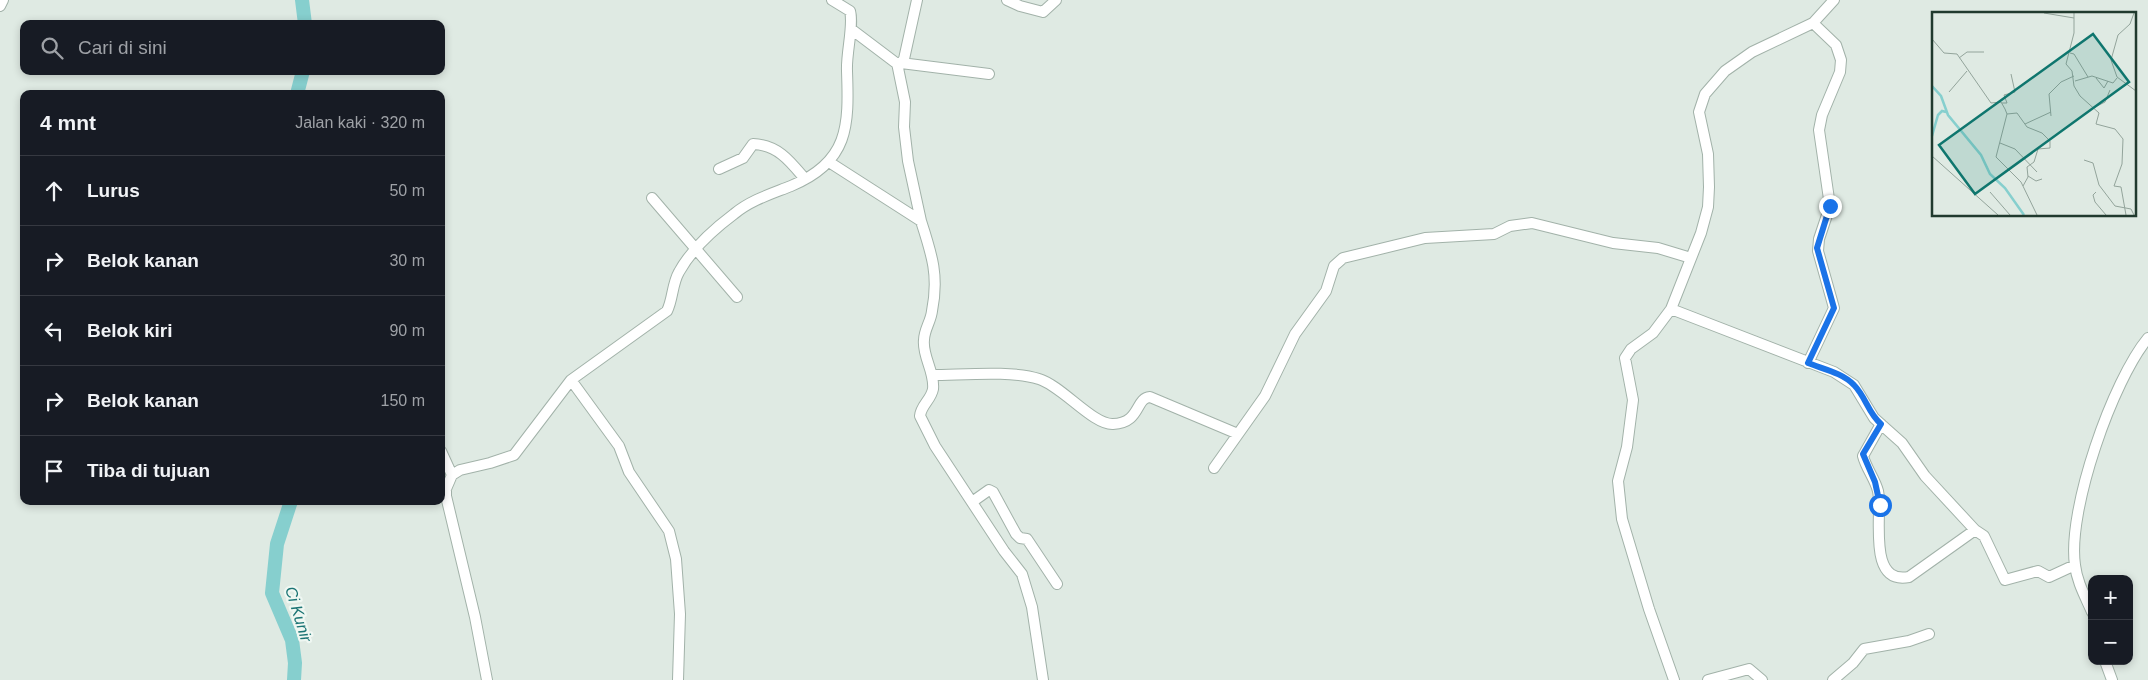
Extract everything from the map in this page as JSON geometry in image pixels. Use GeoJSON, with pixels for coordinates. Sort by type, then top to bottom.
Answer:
{"type":"FeatureCollection","features":[{"type":"Feature","properties":{"kind":"street"},"geometry":{"type":"LineString","coordinates":[[0,6],[3,0]]}},
{"type":"Feature","properties":{"kind":"street"},"geometry":{"type":"LineString","coordinates":[[452,474],[460,470],[490,464],[514,455],[571,380],[667,312],[672,302],[678,272],[695,250],[733,215],[771,192],[805,179],[836,154],[845,134],[849,104],[846,52],[851,29],[850,11],[832,0]]}},
{"type":"Feature","properties":{"kind":"street"},"geometry":{"type":"LineString","coordinates":[[899,63],[904,59],[917,0]]}},
{"type":"Feature","properties":{"kind":"street"},"geometry":{"type":"LineString","coordinates":[[1007,0],[1020,6],[1043,12],[1056,0]]}},
{"type":"Feature","properties":{"kind":"street"},"geometry":{"type":"LineString","coordinates":[[1674,680],[1649,609],[1622,519],[1618,496],[1621,466],[1627,447],[1633,400],[1625,358],[1632,349],[1653,333],[1671,309],[1708,207],[1708,154],[1699,112],[1701,102],[1712,86],[1732,66],[1769,43],[1813,23],[1834,0]]}},
{"type":"Feature","properties":{"kind":"street"},"geometry":{"type":"LineString","coordinates":[[1808,363],[1834,308],[1818,251],[1819,239],[1830,206],[1819,130],[1822,115],[1840,72],[1841,60],[1836,45],[1813,23]]}},
{"type":"Feature","properties":{"kind":"street"},"geometry":{"type":"LineString","coordinates":[[851,29],[899,63],[989,74]]}},
{"type":"Feature","properties":{"kind":"street"},"geometry":{"type":"LineString","coordinates":[[899,63],[905,102],[904,127],[908,161],[921,221],[936,271],[936,291],[923,342],[932,375],[933,389],[929,400],[920,411],[920,416],[935,446],[1004,551],[1022,574],[1027,585],[1043,680]]}},
{"type":"Feature","properties":{"kind":"street"},"geometry":{"type":"LineString","coordinates":[[719,169],[742,158],[753,144],[762,144],[779,151],[805,179]]}},
{"type":"Feature","properties":{"kind":"street"},"geometry":{"type":"LineString","coordinates":[[828,162],[921,221]]}},
{"type":"Feature","properties":{"kind":"street"},"geometry":{"type":"LineString","coordinates":[[652,198],[737,297]]}},
{"type":"Feature","properties":{"kind":"street"},"geometry":{"type":"LineString","coordinates":[[1214,468],[1264,396],[1295,334],[1326,290],[1334,266],[1343,258],[1425,238],[1494,234],[1510,226],[1532,223],[1613,243],[1658,248],[1691,258]]}},
{"type":"Feature","properties":{"kind":"street"},"geometry":{"type":"LineString","coordinates":[[1671,309],[1834,372],[1854,385],[1868,409],[1902,443],[1925,476],[1975,530],[1984,536],[2007,581],[2038,571],[2050,577],[2075,565]]}},
{"type":"Feature","properties":{"kind":"street"},"geometry":{"type":"LineString","coordinates":[[2088,604],[2081,589],[2075,565],[2074,542],[2079,512],[2096,446],[2125,372],[2148,338]]}},
{"type":"Feature","properties":{"kind":"street"},"geometry":{"type":"LineString","coordinates":[[932,375],[1018,375],[1041,379],[1078,403],[1098,421],[1111,424],[1127,422],[1135,415],[1142,400],[1150,397],[1238,434]]}},
{"type":"Feature","properties":{"kind":"street"},"geometry":{"type":"LineString","coordinates":[[571,380],[619,446],[630,472],[669,531],[676,559],[680,614],[678,680]]}},
{"type":"Feature","properties":{"kind":"street"},"geometry":{"type":"LineString","coordinates":[[1881,424],[1863,454],[1878,492],[1879,553],[1889,572],[1899,578],[1908,577],[1975,530]]}},
{"type":"Feature","properties":{"kind":"street"},"geometry":{"type":"LineString","coordinates":[[445,459],[452,474],[446,496],[488,680]]}},
{"type":"Feature","properties":{"kind":"street"},"geometry":{"type":"LineString","coordinates":[[972,502],[989,490],[993,492],[1016,534],[1020,538],[1027,539],[1057,584]]}},
{"type":"Feature","properties":{"kind":"street"},"geometry":{"type":"LineString","coordinates":[[1833,680],[1864,649],[1909,641],[1929,634]]}},
{"type":"Feature","properties":{"kind":"street"},"geometry":{"type":"LineString","coordinates":[[2107,665],[2112,680]]}},
{"type":"Feature","properties":{"kind":"street"},"geometry":{"type":"LineString","coordinates":[[1708,680],[1749,669],[1762,680]]}},
{"type":"Feature","properties":{"kind":"waterway","name":"Ci Kunir"},"geometry":{"type":"LineString","coordinates":[[302,0],[304,20]]}},
{"type":"Feature","properties":{"kind":"waterway","name":"Ci Kunir"},"geometry":{"type":"LineString","coordinates":[[298,90],[302,75]]}},
{"type":"Feature","properties":{"kind":"waterway","name":"Ci Kunir"},"geometry":{"type":"LineString","coordinates":[[290,505],[277,544],[272,593],[292,640],[295,663],[294,680]]}},
{"type":"Feature","properties":{"kind":"route"},"geometry":{"type":"LineString","coordinates":[[1830,206],[1829,215],[1817,248],[1834,308],[1808,363],[1834,372],[1854,385],[1860,392],[1874,418],[1881,424],[1863,454],[1875,482],[1880,505]]}}]}
